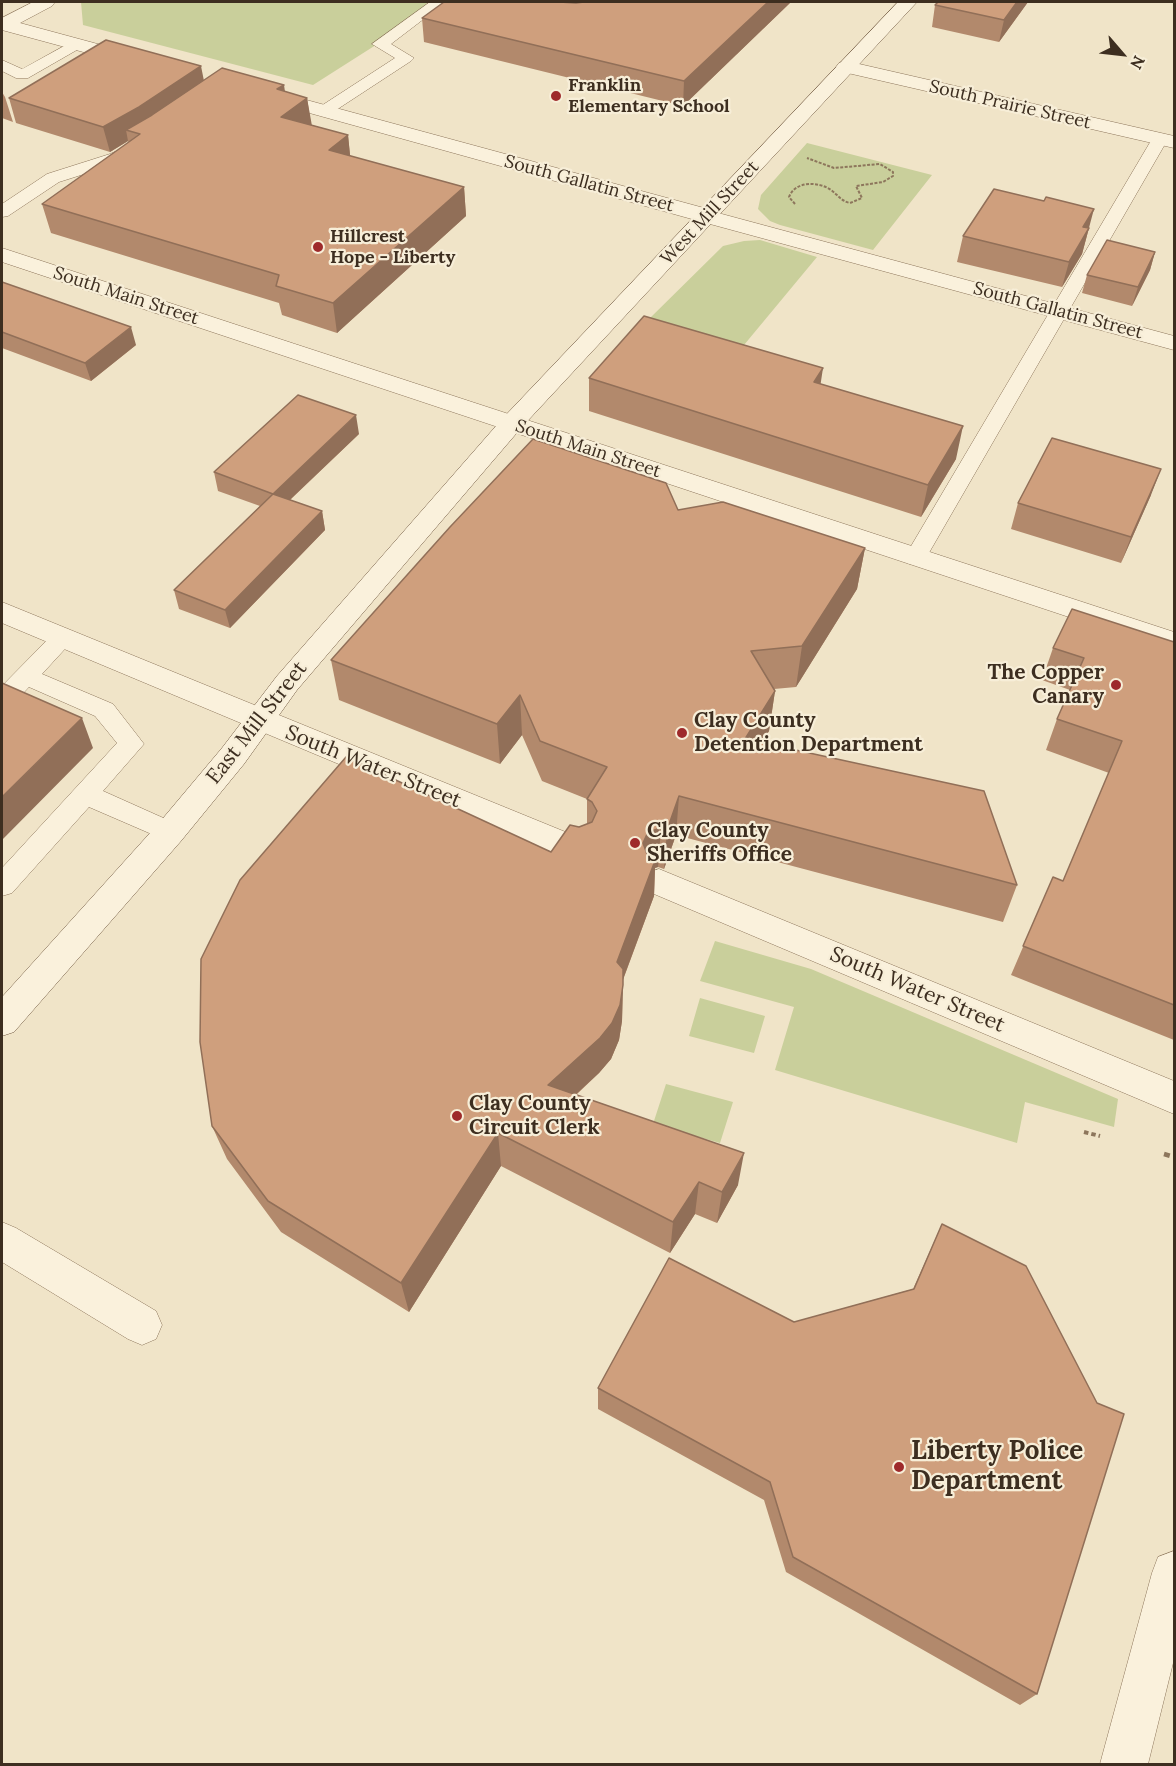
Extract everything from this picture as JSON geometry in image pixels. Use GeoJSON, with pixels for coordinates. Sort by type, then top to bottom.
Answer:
{"type":"FeatureCollection","features":[{"type":"Feature","properties":{"kind":"street"},"geometry":{"type":"LineString","coordinates":[[2,24],[46,2]]}},
{"type":"Feature","properties":{"kind":"street","name":"West Mill Street"},"geometry":{"type":"LineString","coordinates":[[512,423],[908,2]]}},
{"type":"Feature","properties":{"kind":"street"},"geometry":{"type":"LineString","coordinates":[[2,24],[156,66]]}},
{"type":"Feature","properties":{"kind":"street","name":"South Prairie Street"},"geometry":{"type":"LineString","coordinates":[[846,67],[1167,140]]}},
{"type":"Feature","properties":{"kind":"street","name":"South Gallatin Street"},"geometry":{"type":"LineString","coordinates":[[250,91],[1174,343]]}},
{"type":"Feature","properties":{"kind":"street","name":"South Main Street"},"geometry":{"type":"LineString","coordinates":[[2,255],[1174,642]]}},
{"type":"Feature","properties":{"kind":"street","name":"East Mill Street"},"geometry":{"type":"LineString","coordinates":[[7,1007],[170,832],[233,756],[287,683],[512,423]]}},
{"type":"Feature","properties":{"kind":"street","name":"South Water Street"},"geometry":{"type":"LineString","coordinates":[[2,612],[258,720],[579,851]]}},
{"type":"Feature","properties":{"kind":"street","name":"South Water Street"},"geometry":{"type":"LineString","coordinates":[[659,882],[1174,1098]]}},
{"type":"Feature","properties":{"kind":"street"},"geometry":{"type":"LineString","coordinates":[[2,1241],[142,1325]]}},
{"type":"Feature","properties":{"kind":"street"},"geometry":{"type":"LineString","coordinates":[[1124,1764],[1174,1573]]}},
{"type":"Feature","properties":{"kind":"lane"},"geometry":{"type":"LineString","coordinates":[[324,111],[406,58],[380,44],[439,2]]}},
{"type":"Feature","properties":{"kind":"lane"},"geometry":{"type":"LineString","coordinates":[[2,65],[22,75],[76,44]]}},
{"type":"Feature","properties":{"kind":"lane"},"geometry":{"type":"LineString","coordinates":[[2,212],[53,178],[116,158],[152,138]]}},
{"type":"Feature","properties":{"kind":"lane"},"geometry":{"type":"LineString","coordinates":[[915,558],[1059,312],[1167,140]]}},
{"type":"Feature","properties":{"kind":"lane"},"geometry":{"type":"LineString","coordinates":[[2,700],[63,638]]}},
{"type":"Feature","properties":{"kind":"lane"},"geometry":{"type":"LineString","coordinates":[[2,885],[131,744],[104,710],[25,676]]}},
{"type":"Feature","properties":{"kind":"lane"},"geometry":{"type":"LineString","coordinates":[[85,794],[170,832]]}},
{"type":"Feature","properties":{"kind":"path"},"geometry":{"type":"LineString","coordinates":[[802,207],[790,201],[789,194],[795,187],[811,185],[826,187],[839,201],[851,203],[862,198],[856,186],[883,182],[893,177],[893,172],[889,167],[880,164],[863,162],[848,167],[827,167],[818,165],[806,157]]}},
{"type":"Feature","properties":{"kind":"path"},"geometry":{"type":"LineString","coordinates":[[1084,1132],[1100,1136]]}},
{"type":"Feature","properties":{"kind":"path"},"geometry":{"type":"LineString","coordinates":[[1164,1154],[1174,1157]]}},
{"type":"Feature","properties":{"kind":"green space"},"geometry":{"type":"Polygon","coordinates":[[[81,2],[428,2],[412,22],[313,85],[83,25],[81,2]]]}},
{"type":"Feature","properties":{"kind":"green space"},"geometry":{"type":"Polygon","coordinates":[[[807,143],[932,175],[873,250],[780,225],[770,221],[758,209],[761,195],[807,143]]]}},
{"type":"Feature","properties":{"kind":"green space"},"geometry":{"type":"Polygon","coordinates":[[[760,240],[817,257],[744,345],[649,319],[723,246],[760,240]]]}},
{"type":"Feature","properties":{"kind":"green space"},"geometry":{"type":"Polygon","coordinates":[[[715,941],[811,969],[1118,1099],[1114,1127],[1025,1102],[1017,1143],[775,1070],[794,1007],[700,981],[715,941]]]}},
{"type":"Feature","properties":{"kind":"green space"},"geometry":{"type":"Polygon","coordinates":[[[700,998],[765,1016],[754,1053],[689,1036],[700,998]]]}},
{"type":"Feature","properties":{"kind":"green space"},"geometry":{"type":"Polygon","coordinates":[[[666,1084],[733,1102],[720,1143],[653,1124],[666,1084]]]}},
{"type":"Feature","properties":{"kind":"building"},"geometry":{"type":"Polygon","coordinates":[[[444,2],[768,2],[684,81],[422,18],[444,2]]]}},
{"type":"Feature","properties":{"kind":"building"},"geometry":{"type":"Polygon","coordinates":[[[938,2],[1017,2],[1004,20],[935,5],[938,2]]]}},
{"type":"Feature","properties":{"kind":"building"},"geometry":{"type":"Polygon","coordinates":[[[106,40],[201,66],[139,107],[103,127],[9,98],[106,40]]]}},
{"type":"Feature","properties":{"kind":"building"},"geometry":{"type":"Polygon","coordinates":[[[222,68],[284,85],[277,89],[307,98],[281,117],[348,135],[329,150],[464,187],[333,303],[276,286],[279,275],[42,204],[140,134],[126,130],[222,68]]]}},
{"type":"Feature","properties":{"kind":"building"},"geometry":{"type":"Polygon","coordinates":[[[994,189],[1044,201],[1046,197],[1094,209],[1083,227],[1089,228],[1069,262],[963,236],[994,189]]]}},
{"type":"Feature","properties":{"kind":"building"},"geometry":{"type":"Polygon","coordinates":[[[1107,240],[1155,252],[1138,287],[1087,275],[1107,240]]]}},
{"type":"Feature","properties":{"kind":"building"},"geometry":{"type":"Polygon","coordinates":[[[2,282],[131,327],[85,363],[2,332],[2,282]]]}},
{"type":"Feature","properties":{"kind":"building"},"geometry":{"type":"Polygon","coordinates":[[[644,316],[823,368],[814,382],[963,426],[928,485],[589,378],[644,316]]]}},
{"type":"Feature","properties":{"kind":"building"},"geometry":{"type":"Polygon","coordinates":[[[298,395],[356,415],[273,494],[214,472],[298,395]]]}},
{"type":"Feature","properties":{"kind":"building"},"geometry":{"type":"Polygon","coordinates":[[[1052,438],[1161,469],[1131,537],[1018,503],[1052,438]]]}},
{"type":"Feature","properties":{"kind":"building"},"geometry":{"type":"Polygon","coordinates":[[[533,439],[666,483],[678,510],[723,502],[865,548],[802,646],[751,651],[775,691],[745,739],[984,791],[1017,885],[679,796],[667,830],[661,828],[648,832],[643,843],[647,854],[656,858],[617,962],[623,969],[623,985],[620,1005],[612,1023],[600,1038],[548,1085],[744,1153],[722,1192],[699,1182],[673,1222],[498,1133],[401,1283],[268,1201],[212,1126],[200,1042],[201,959],[240,880],[346,757],[551,852],[570,825],[579,827],[592,822],[597,811],[592,802],[587,799],[607,767],[540,741],[520,695],[497,724],[331,660],[450,527],[533,439]]]}},
{"type":"Feature","properties":{"kind":"building"},"geometry":{"type":"Polygon","coordinates":[[[273,494],[322,511],[225,610],[174,590],[273,494]]]}},
{"type":"Feature","properties":{"kind":"building"},"geometry":{"type":"Polygon","coordinates":[[[1072,609],[1174,642],[1174,1005],[1023,946],[1053,877],[1063,881],[1122,741],[1057,719],[1084,658],[1053,648],[1072,609]]]}},
{"type":"Feature","properties":{"kind":"building"},"geometry":{"type":"Polygon","coordinates":[[[2,683],[82,718],[2,797],[2,683]]]}},
{"type":"Feature","properties":{"kind":"building","name":"Liberty Police Department"},"geometry":{"type":"Polygon","coordinates":[[[942,1224],[1026,1266],[1097,1403],[1124,1414],[1037,1694],[793,1557],[770,1482],[598,1388],[669,1258],[794,1322],[914,1289],[942,1224]]]}},
{"type":"Feature","properties":{"kind":"place","name":"Franklin Elementary School"},"geometry":{"type":"Point","coordinates":[556,96]}},
{"type":"Feature","properties":{"kind":"place","name":"Hillcrest Hope - Liberty"},"geometry":{"type":"Point","coordinates":[318,247]}},
{"type":"Feature","properties":{"kind":"place","name":"The Copper Canary"},"geometry":{"type":"Point","coordinates":[1116,685]}},
{"type":"Feature","properties":{"kind":"place","name":"Clay County Detention Department"},"geometry":{"type":"Point","coordinates":[682,733]}},
{"type":"Feature","properties":{"kind":"place","name":"Clay County Sheriffs Office"},"geometry":{"type":"Point","coordinates":[635,843]}},
{"type":"Feature","properties":{"kind":"place","name":"Clay County Circuit Clerk"},"geometry":{"type":"Point","coordinates":[457,1116]}},
{"type":"Feature","properties":{"kind":"place","name":"Liberty Police Department"},"geometry":{"type":"Point","coordinates":[899,1467]}}]}
